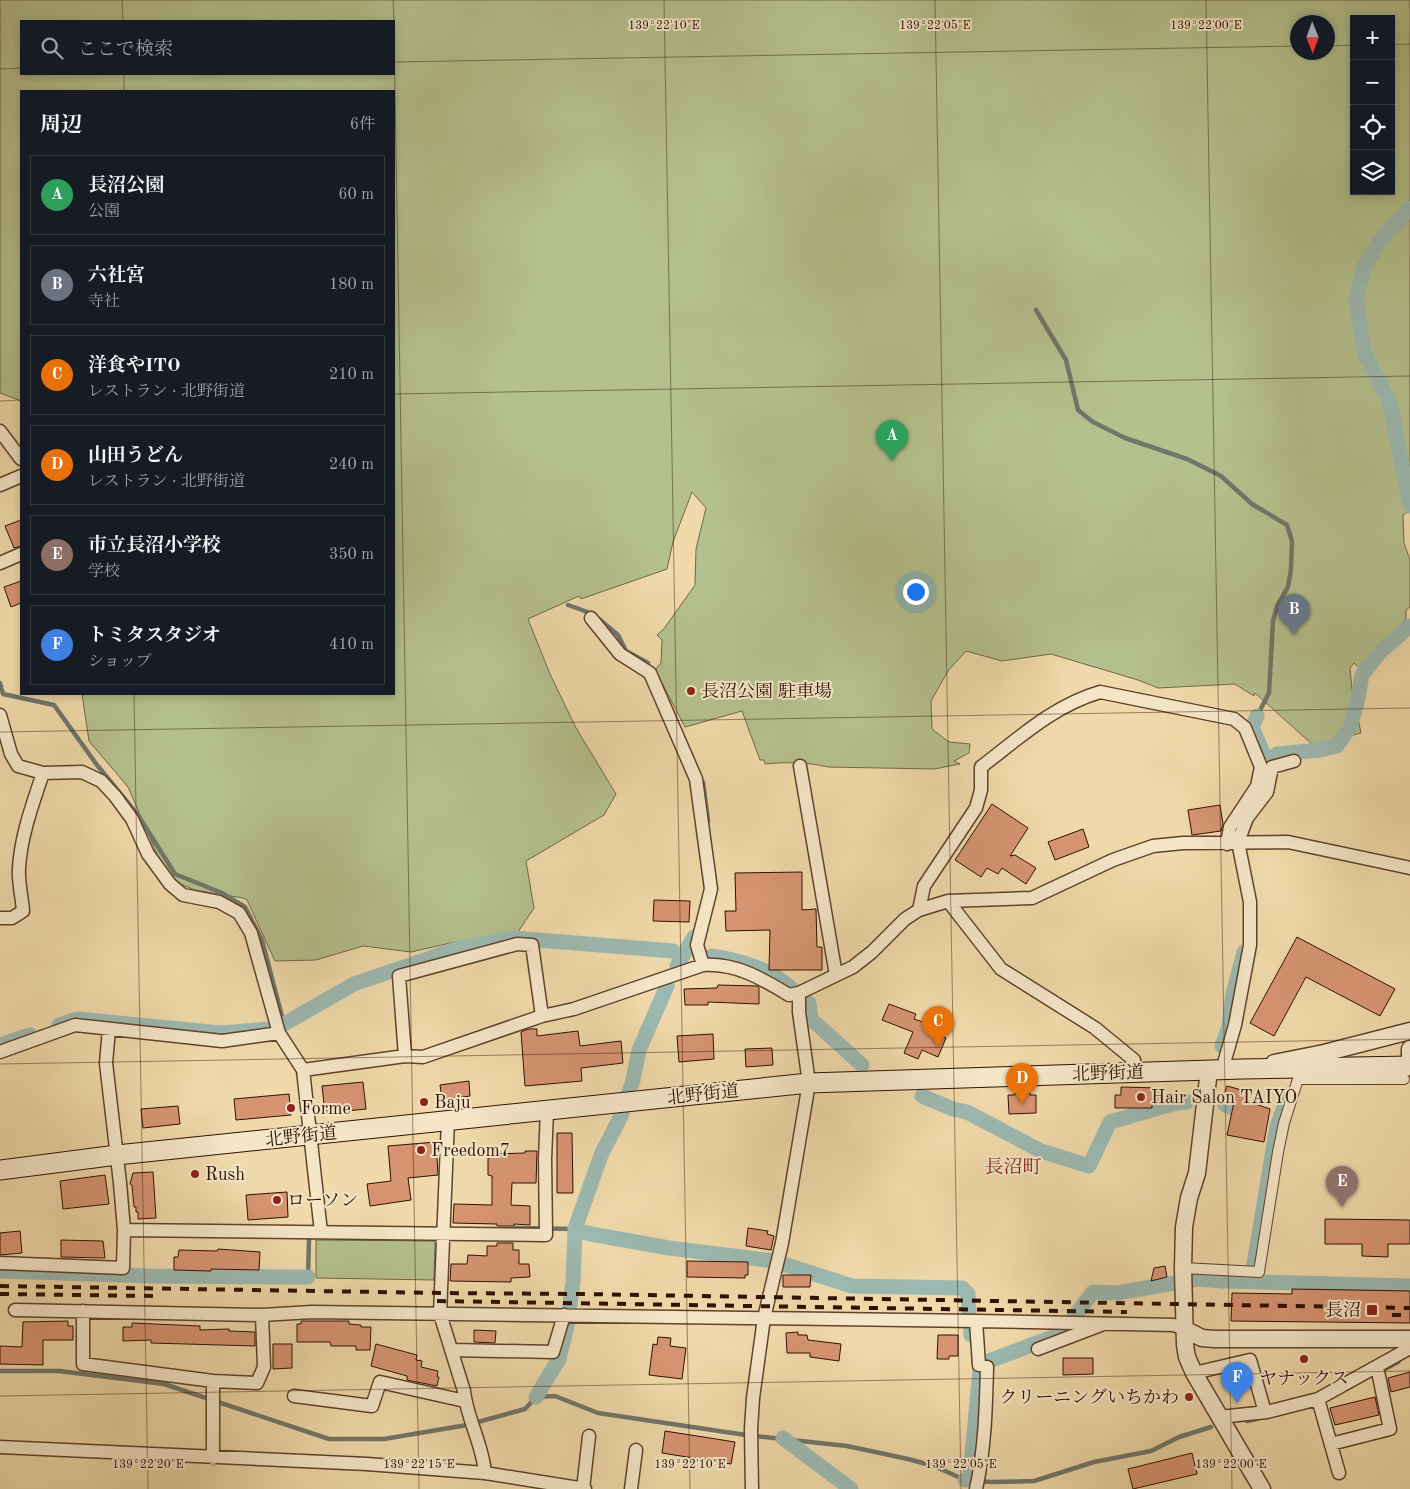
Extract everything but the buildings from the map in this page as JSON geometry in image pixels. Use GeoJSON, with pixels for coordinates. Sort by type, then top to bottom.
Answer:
{"type":"FeatureCollection","features":[{"type":"Feature","properties":{"kind":"main road","name":"北野街道"},"geometry":{"type":"LineString","coordinates":[[0,1170],[117,1155],[809,1083],[1242,1069],[1408,1071]]}},
{"type":"Feature","properties":{"kind":"street"},"geometry":{"type":"LineString","coordinates":[[0,431],[20,458]]}},
{"type":"Feature","properties":{"kind":"street"},"geometry":{"type":"LineString","coordinates":[[0,485],[20,476]]}},
{"type":"Feature","properties":{"kind":"street"},"geometry":{"type":"LineString","coordinates":[[0,563],[20,554]]}},
{"type":"Feature","properties":{"kind":"street"},"geometry":{"type":"LineString","coordinates":[[591,618],[620,654],[650,673],[671,715],[696,779],[701,804],[706,863],[711,889],[697,946],[702,965]]}},
{"type":"Feature","properties":{"kind":"street"},"geometry":{"type":"LineString","coordinates":[[919,910],[924,886],[976,808],[981,790],[981,767],[1051,713],[1084,697],[1100,692],[1234,720],[1244,728],[1261,767],[1257,786],[1230,827],[1232,843],[1250,902],[1250,945],[1234,1025],[1215,1070],[1197,1173],[1189,1198],[1184,1227],[1184,1329],[1187,1357],[1194,1373],[1262,1489]]}},
{"type":"Feature","properties":{"kind":"street"},"geometry":{"type":"LineString","coordinates":[[0,715],[11,754],[18,766],[43,773],[82,772],[101,781],[115,796],[132,820],[148,854],[170,884],[183,895],[219,902],[239,913],[251,933],[279,1033],[303,1070],[321,1232]]}},
{"type":"Feature","properties":{"kind":"street"},"geometry":{"type":"LineString","coordinates":[[1232,843],[1247,818],[1267,792],[1272,767],[1294,761]]}},
{"type":"Feature","properties":{"kind":"street"},"geometry":{"type":"LineString","coordinates":[[800,766],[836,975]]}},
{"type":"Feature","properties":{"kind":"street"},"geometry":{"type":"LineString","coordinates":[[0,918],[12,918],[23,911],[19,869],[25,832],[43,773]]}},
{"type":"Feature","properties":{"kind":"street"},"geometry":{"type":"LineString","coordinates":[[303,1070],[405,1056],[423,1057],[542,1016],[574,1008],[702,965],[716,964],[741,969],[756,975],[789,995],[799,993],[852,967],[872,952],[906,919],[919,910],[948,901],[1032,898],[1113,860],[1153,846],[1183,843],[1288,842],[1410,868]]}},
{"type":"Feature","properties":{"kind":"street"},"geometry":{"type":"LineString","coordinates":[[948,901],[1000,969],[1095,1028],[1134,1060],[1137,1072]]}},
{"type":"Feature","properties":{"kind":"street"},"geometry":{"type":"LineString","coordinates":[[405,1056],[399,976],[517,944],[532,945],[542,1016]]}},
{"type":"Feature","properties":{"kind":"street"},"geometry":{"type":"LineString","coordinates":[[752,1489],[751,1429],[753,1398],[764,1318],[782,1243],[809,1083],[799,1012],[799,993]]}},
{"type":"Feature","properties":{"kind":"street"},"geometry":{"type":"LineString","coordinates":[[0,1052],[75,1025],[222,1041],[279,1033]]}},
{"type":"Feature","properties":{"kind":"street"},"geometry":{"type":"LineString","coordinates":[[0,1263],[123,1268],[124,1230],[106,1063],[109,1029]]}},
{"type":"Feature","properties":{"kind":"street"},"geometry":{"type":"LineString","coordinates":[[1242,1069],[1324,1052],[1410,1031]]}},
{"type":"Feature","properties":{"kind":"street"},"geometry":{"type":"LineString","coordinates":[[1183,1268],[1259,1272],[1284,1122],[1298,1078],[1408,1071],[1410,1049]]}},
{"type":"Feature","properties":{"kind":"street"},"geometry":{"type":"LineString","coordinates":[[124,1230],[546,1236],[545,1159],[547,1110]]}},
{"type":"Feature","properties":{"kind":"street"},"geometry":{"type":"LineString","coordinates":[[448,1120],[440,1314],[484,1462],[485,1474]]}},
{"type":"Feature","properties":{"kind":"street"},"geometry":{"type":"LineString","coordinates":[[15,1310],[262,1315],[312,1312],[1106,1323],[1174,1325],[1202,1338],[1214,1339],[1410,1339]]}},
{"type":"Feature","properties":{"kind":"street"},"geometry":{"type":"LineString","coordinates":[[83,1311],[83,1364],[213,1380],[257,1383],[264,1367],[262,1315]]}},
{"type":"Feature","properties":{"kind":"street"},"geometry":{"type":"LineString","coordinates":[[451,1350],[553,1352],[564,1315]]}},
{"type":"Feature","properties":{"kind":"street"},"geometry":{"type":"LineString","coordinates":[[976,1321],[979,1366],[987,1366],[979,1475],[976,1489]]}},
{"type":"Feature","properties":{"kind":"street"},"geometry":{"type":"LineString","coordinates":[[1038,1349],[1106,1323]]}},
{"type":"Feature","properties":{"kind":"street"},"geometry":{"type":"LineString","coordinates":[[1219,1417],[1265,1412],[1318,1399],[1410,1348]]}},
{"type":"Feature","properties":{"kind":"street"},"geometry":{"type":"LineString","coordinates":[[1194,1373],[1250,1360],[1265,1412]]}},
{"type":"Feature","properties":{"kind":"street"},"geometry":{"type":"LineString","coordinates":[[1330,1444],[1390,1428],[1377,1367]]}},
{"type":"Feature","properties":{"kind":"street"},"geometry":{"type":"LineString","coordinates":[[213,1380],[213,1458]]}},
{"type":"Feature","properties":{"kind":"street"},"geometry":{"type":"LineString","coordinates":[[294,1396],[372,1406],[380,1382],[465,1401]]}},
{"type":"Feature","properties":{"kind":"street"},"geometry":{"type":"LineString","coordinates":[[1318,1399],[1339,1473]]}},
{"type":"Feature","properties":{"kind":"street"},"geometry":{"type":"LineString","coordinates":[[0,1447],[367,1464],[485,1474],[584,1489],[589,1436]]}},
{"type":"Feature","properties":{"kind":"street"},"geometry":{"type":"LineString","coordinates":[[631,1489],[636,1450]]}},
{"type":"Feature","properties":{"kind":"green space"},"geometry":{"type":"Polygon","coordinates":[[[0,0],[1410,0],[1410,510],[1403,515],[1404,543],[1410,560],[1410,607],[1406,610],[1406,619],[1359,668],[1354,663],[1350,668],[1352,689],[1361,733],[1313,745],[1255,693],[1254,696],[1235,684],[1158,688],[1138,680],[1051,654],[1002,661],[966,651],[948,671],[931,701],[932,729],[949,742],[970,744],[969,753],[954,761],[960,764],[934,769],[828,767],[797,763],[765,764],[764,760],[760,760],[742,711],[685,727],[655,670],[661,663],[662,640],[657,635],[663,630],[695,585],[696,549],[706,508],[692,492],[673,542],[667,569],[581,599],[579,596],[528,619],[550,674],[576,728],[616,794],[604,815],[526,861],[534,908],[518,932],[459,941],[411,952],[363,946],[316,960],[275,961],[247,900],[195,890],[178,883],[160,861],[128,787],[89,741],[82,695],[395,695],[395,90],[20,90],[20,401],[0,393],[0,0]]]}},
{"type":"Feature","properties":{"kind":"green space"},"geometry":{"type":"Polygon","coordinates":[[[316,1240],[435,1241],[434,1280],[316,1278],[316,1240]]]}},
{"type":"Feature","properties":{"kind":"waterway"},"geometry":{"type":"LineString","coordinates":[[1410,208],[1382,238],[1364,266],[1356,299],[1364,352],[1390,403],[1410,506]]}},
{"type":"Feature","properties":{"kind":"waterway"},"geometry":{"type":"LineString","coordinates":[[1036,310],[1066,360],[1078,410],[1093,422],[1125,438],[1187,459],[1221,476],[1252,504],[1287,525],[1292,541],[1291,569],[1288,587],[1277,606],[1273,621],[1269,693],[1257,716]]}},
{"type":"Feature","properties":{"kind":"waterway"},"geometry":{"type":"LineString","coordinates":[[568,605],[593,614]]}},
{"type":"Feature","properties":{"kind":"waterway"},"geometry":{"type":"LineString","coordinates":[[599,619],[618,635],[626,651],[648,663]]}},
{"type":"Feature","properties":{"kind":"waterway"},"geometry":{"type":"LineString","coordinates":[[1267,762],[1277,754],[1320,750],[1337,746],[1350,727],[1362,675],[1381,651],[1410,626]]}},
{"type":"Feature","properties":{"kind":"waterway"},"geometry":{"type":"LineString","coordinates":[[0,683],[3,694],[54,705],[97,765],[138,815],[175,874],[222,893],[245,907],[262,940],[284,1024]]}},
{"type":"Feature","properties":{"kind":"waterway"},"geometry":{"type":"LineString","coordinates":[[1257,716],[1252,727],[1267,762],[1267,771]]}},
{"type":"Feature","properties":{"kind":"waterway"},"geometry":{"type":"LineString","coordinates":[[703,782],[708,821]]}},
{"type":"Feature","properties":{"kind":"waterway"},"geometry":{"type":"LineString","coordinates":[[677,966],[694,937]]}},
{"type":"Feature","properties":{"kind":"waterway"},"geometry":{"type":"LineString","coordinates":[[284,1024],[354,984],[459,948],[514,938],[673,951]]}},
{"type":"Feature","properties":{"kind":"waterway"},"geometry":{"type":"LineString","coordinates":[[1222,1046],[1229,1026],[1233,994],[1244,952]]}},
{"type":"Feature","properties":{"kind":"waterway"},"geometry":{"type":"LineString","coordinates":[[712,956],[733,960],[764,970],[791,988]]}},
{"type":"Feature","properties":{"kind":"waterway"},"geometry":{"type":"LineString","coordinates":[[536,1397],[559,1359],[566,1331],[573,1283],[575,1229],[601,1155],[621,1116],[633,1080],[639,1050],[667,986]]}},
{"type":"Feature","properties":{"kind":"waterway"},"geometry":{"type":"LineString","coordinates":[[809,1003],[811,1019],[862,1065]]}},
{"type":"Feature","properties":{"kind":"waterway"},"geometry":{"type":"LineString","coordinates":[[59,1025],[77,1019],[221,1033],[268,1029]]}},
{"type":"Feature","properties":{"kind":"waterway"},"geometry":{"type":"LineString","coordinates":[[0,1045],[30,1035]]}},
{"type":"Feature","properties":{"kind":"waterway"},"geometry":{"type":"LineString","coordinates":[[1254,1264],[1277,1126],[1289,1095]]}},
{"type":"Feature","properties":{"kind":"waterway"},"geometry":{"type":"LineString","coordinates":[[922,1096],[953,1109],[967,1112],[1041,1151],[1089,1166],[1110,1122],[1176,1103],[1187,1102]]}},
{"type":"Feature","properties":{"kind":"waterway"},"geometry":{"type":"LineString","coordinates":[[1225,1105],[1251,1116]]}},
{"type":"Feature","properties":{"kind":"waterway"},"geometry":{"type":"LineString","coordinates":[[516,1228],[575,1229]]}},
{"type":"Feature","properties":{"kind":"waterway"},"geometry":{"type":"LineString","coordinates":[[575,1229],[591,1234],[669,1248],[774,1261],[852,1286],[962,1288],[968,1294],[971,1335]]}},
{"type":"Feature","properties":{"kind":"waterway"},"geometry":{"type":"LineString","coordinates":[[308,1277],[309,1239],[316,1235]]}},
{"type":"Feature","properties":{"kind":"waterway"},"geometry":{"type":"LineString","coordinates":[[0,1271],[152,1276],[308,1277]]}},
{"type":"Feature","properties":{"kind":"waterway"},"geometry":{"type":"LineString","coordinates":[[965,1480],[970,1477],[980,1370],[989,1361],[1061,1334],[1093,1292],[1117,1293],[1198,1279],[1410,1286]]}},
{"type":"Feature","properties":{"kind":"waterway"},"geometry":{"type":"LineString","coordinates":[[1383,1370],[1398,1362]]}},
{"type":"Feature","properties":{"kind":"waterway"},"geometry":{"type":"LineString","coordinates":[[0,1371],[59,1371],[164,1384],[329,1439],[384,1439],[467,1425],[525,1409],[536,1397],[555,1396],[598,1413],[746,1435],[847,1446],[934,1466],[965,1480],[992,1482],[1034,1481],[1094,1462],[1151,1451],[1179,1437],[1211,1427]]}},
{"type":"Feature","properties":{"kind":"waterway"},"geometry":{"type":"LineString","coordinates":[[1247,1421],[1257,1419]]}},
{"type":"Feature","properties":{"kind":"waterway"},"geometry":{"type":"LineString","coordinates":[[783,1438],[851,1489]]}},
{"type":"Feature","properties":{"kind":"railway"},"geometry":{"type":"LineString","coordinates":[[0,1286],[1410,1308]]}},
{"type":"Feature","properties":{"kind":"railway"},"geometry":{"type":"LineString","coordinates":[[0,1294],[155,1296]]}},
{"type":"Feature","properties":{"kind":"railway"},"geometry":{"type":"LineString","coordinates":[[437,1301],[1127,1312]]}},
{"type":"Feature","properties":{"kind":"railway"},"geometry":{"type":"LineString","coordinates":[[1392,1315],[1410,1315]]}},
{"type":"Feature","properties":{"kind":"place","name":"長沼公園"},"geometry":{"type":"Point","coordinates":[892,461]}},
{"type":"Feature","properties":{"kind":"place","name":"六社宮"},"geometry":{"type":"Point","coordinates":[1294,635]}},
{"type":"Feature","properties":{"kind":"place","name":"長沼公園 駐車場"},"geometry":{"type":"Point","coordinates":[691,691]}},
{"type":"Feature","properties":{"kind":"place","name":"洋食やITO"},"geometry":{"type":"Point","coordinates":[938,1047]}},
{"type":"Feature","properties":{"kind":"place","name":"Hair Salon TAIYO"},"geometry":{"type":"Point","coordinates":[1141,1097]}},
{"type":"Feature","properties":{"kind":"place","name":"Baju"},"geometry":{"type":"Point","coordinates":[424,1102]}},
{"type":"Feature","properties":{"kind":"place","name":"山田うどん"},"geometry":{"type":"Point","coordinates":[1022,1104]}},
{"type":"Feature","properties":{"kind":"place","name":"Forme"},"geometry":{"type":"Point","coordinates":[291,1108]}},
{"type":"Feature","properties":{"kind":"place","name":"Freedom7"},"geometry":{"type":"Point","coordinates":[421,1150]}},
{"type":"Feature","properties":{"kind":"place","name":"Rush"},"geometry":{"type":"Point","coordinates":[195,1174]}},
{"type":"Feature","properties":{"kind":"place","name":"ローソン"},"geometry":{"type":"Point","coordinates":[277,1200]}},
{"type":"Feature","properties":{"kind":"place","name":"市立長沼小学校"},"geometry":{"type":"Point","coordinates":[1342,1207]}},
{"type":"Feature","properties":{"kind":"place","name":"長沼"},"geometry":{"type":"Point","coordinates":[1372,1310]}},
{"type":"Feature","properties":{"kind":"place","name":"ヤナックス"},"geometry":{"type":"Point","coordinates":[1304,1359]}},
{"type":"Feature","properties":{"kind":"place","name":"クリーニングいちかわ"},"geometry":{"type":"Point","coordinates":[1189,1397]}},
{"type":"Feature","properties":{"kind":"place","name":"トミタスタジオ"},"geometry":{"type":"Point","coordinates":[1237,1403]}},
{"type":"Feature","properties":{"kind":"district","name":"長沼町"},"geometry":{"type":"Point","coordinates":[1013,1166]}}]}
